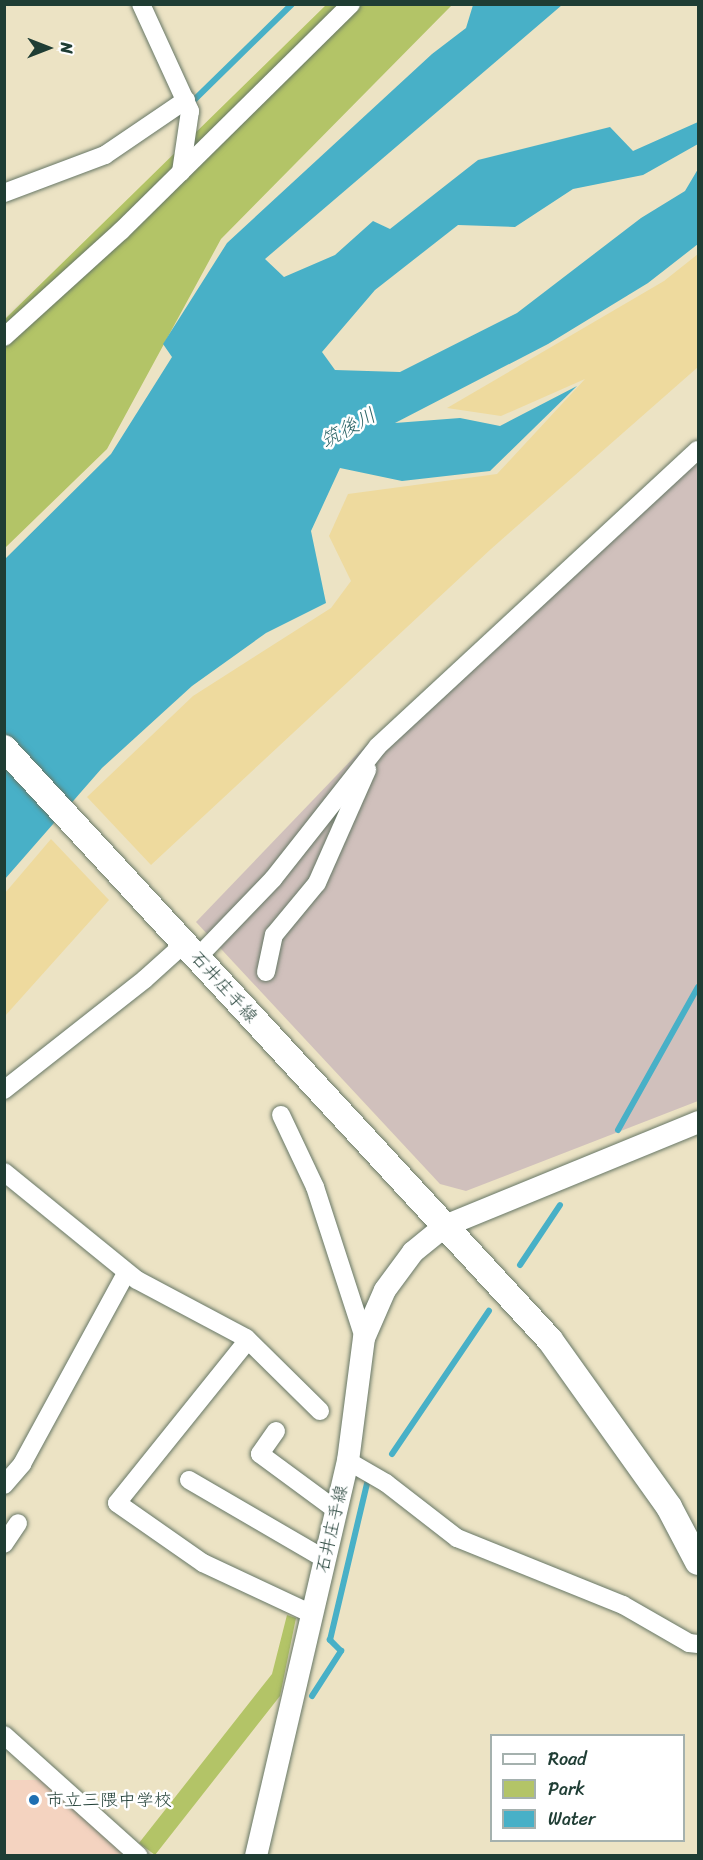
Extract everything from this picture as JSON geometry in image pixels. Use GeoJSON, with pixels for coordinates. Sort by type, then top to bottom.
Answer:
{"type":"FeatureCollection","features":[{"type":"Feature","properties":{"kind":"main road","name":"石井庄手線"},"geometry":{"type":"LineString","coordinates":[[4,747],[550,1340],[669,1507],[699,1562]]}},
{"type":"Feature","properties":{"kind":"street"},"geometry":{"type":"LineString","coordinates":[[141,4],[188,106],[181,172]]}},
{"type":"Feature","properties":{"kind":"street"},"geometry":{"type":"LineString","coordinates":[[4,337],[181,172],[351,4]]}},
{"type":"Feature","properties":{"kind":"street"},"geometry":{"type":"LineString","coordinates":[[4,194],[105,155],[188,106]]}},
{"type":"Feature","properties":{"kind":"street"},"geometry":{"type":"LineString","coordinates":[[4,1090],[145,979],[184,941],[273,879],[378,746],[699,450]]}},
{"type":"Feature","properties":{"kind":"street"},"geometry":{"type":"LineString","coordinates":[[266,972],[274,935],[317,884],[378,746]]}},
{"type":"Feature","properties":{"kind":"street"},"geometry":{"type":"LineString","coordinates":[[281,1115],[315,1187],[364,1338]]}},
{"type":"Feature","properties":{"kind":"street"},"geometry":{"type":"LineString","coordinates":[[445,1226],[699,1122]]}},
{"type":"Feature","properties":{"kind":"street"},"geometry":{"type":"LineString","coordinates":[[4,1172],[126,1273],[248,1340],[320,1411]]}},
{"type":"Feature","properties":{"kind":"street","name":"石井庄手線"},"geometry":{"type":"LineString","coordinates":[[256,1856],[348,1461],[364,1338],[385,1290],[413,1252],[445,1226]]}},
{"type":"Feature","properties":{"kind":"street"},"geometry":{"type":"LineString","coordinates":[[4,1485],[22,1464],[126,1273]]}},
{"type":"Feature","properties":{"kind":"street"},"geometry":{"type":"LineString","coordinates":[[248,1340],[117,1503],[203,1563],[312,1614]]}},
{"type":"Feature","properties":{"kind":"street"},"geometry":{"type":"LineString","coordinates":[[276,1431],[260,1454],[336,1510]]}},
{"type":"Feature","properties":{"kind":"street"},"geometry":{"type":"LineString","coordinates":[[348,1461],[386,1483],[457,1538],[623,1605],[689,1643],[699,1644]]}},
{"type":"Feature","properties":{"kind":"street"},"geometry":{"type":"LineString","coordinates":[[189,1480],[325,1559]]}},
{"type":"Feature","properties":{"kind":"street"},"geometry":{"type":"LineString","coordinates":[[4,1544],[18,1523]]}},
{"type":"Feature","properties":{"kind":"street"},"geometry":{"type":"LineString","coordinates":[[4,1735],[139,1856]]}},
{"type":"Feature","properties":{"kind":"shaded area"},"geometry":{"type":"Polygon","coordinates":[[[698,439],[698,1101],[466,1191],[440,1184],[196,922],[359,752],[698,439]]]}},
{"type":"Feature","properties":{"kind":"shaded area","name":"市立三隈中学校"},"geometry":{"type":"Polygon","coordinates":[[[4,1780],[42,1780],[124,1855],[5,1855],[4,1780]]]}},
{"type":"Feature","properties":{"kind":"green space"},"geometry":{"type":"Polygon","coordinates":[[[326,5],[452,5],[221,239],[107,449],[5,548],[5,319],[326,5]]]}},
{"type":"Feature","properties":{"kind":"green space"},"geometry":{"type":"Polygon","coordinates":[[[287,1615],[296,1618],[280,1696],[155,1855],[139,1843],[272,1674],[287,1615]]]}},
{"type":"Feature","properties":{"kind":"sand"},"geometry":{"type":"Polygon","coordinates":[[[698,254],[698,367],[491,549],[151,865],[87,797],[193,696],[331,608],[351,581],[329,536],[348,494],[497,474],[585,379],[501,416],[447,408],[664,281],[698,254]]]}},
{"type":"Feature","properties":{"kind":"sand"},"geometry":{"type":"Polygon","coordinates":[[[51,839],[109,900],[5,1016],[5,893],[51,839]]]}},
{"type":"Feature","properties":{"kind":"water","name":"筑後川"},"geometry":{"type":"Polygon","coordinates":[[[473,5],[562,5],[265,259],[284,277],[335,255],[373,221],[390,229],[478,160],[610,127],[633,151],[698,122],[698,144],[643,175],[573,189],[515,227],[458,225],[375,290],[322,352],[335,370],[400,372],[517,313],[641,218],[685,191],[698,169],[698,244],[648,283],[548,344],[395,423],[460,418],[500,426],[577,386],[490,471],[402,481],[340,468],[311,531],[326,603],[266,633],[192,686],[102,768],[5,879],[5,559],[111,454],[172,357],[163,344],[227,243],[432,54],[466,28],[473,5]]]}},
{"type":"Feature","properties":{"kind":"waterway"},"geometry":{"type":"LineString","coordinates":[[189,105],[292,4]]}},
{"type":"Feature","properties":{"kind":"waterway"},"geometry":{"type":"LineString","coordinates":[[618,1130],[698,987]]}},
{"type":"Feature","properties":{"kind":"waterway"},"geometry":{"type":"LineString","coordinates":[[520,1265],[560,1205]]}},
{"type":"Feature","properties":{"kind":"waterway"},"geometry":{"type":"LineString","coordinates":[[392,1454],[489,1311]]}},
{"type":"Feature","properties":{"kind":"waterway"},"geometry":{"type":"LineString","coordinates":[[312,1696],[341,1651],[330,1640],[367,1483]]}},
{"type":"Feature","properties":{"kind":"place","name":"市立三隈中学校"},"geometry":{"type":"Point","coordinates":[34,1800]}}]}
